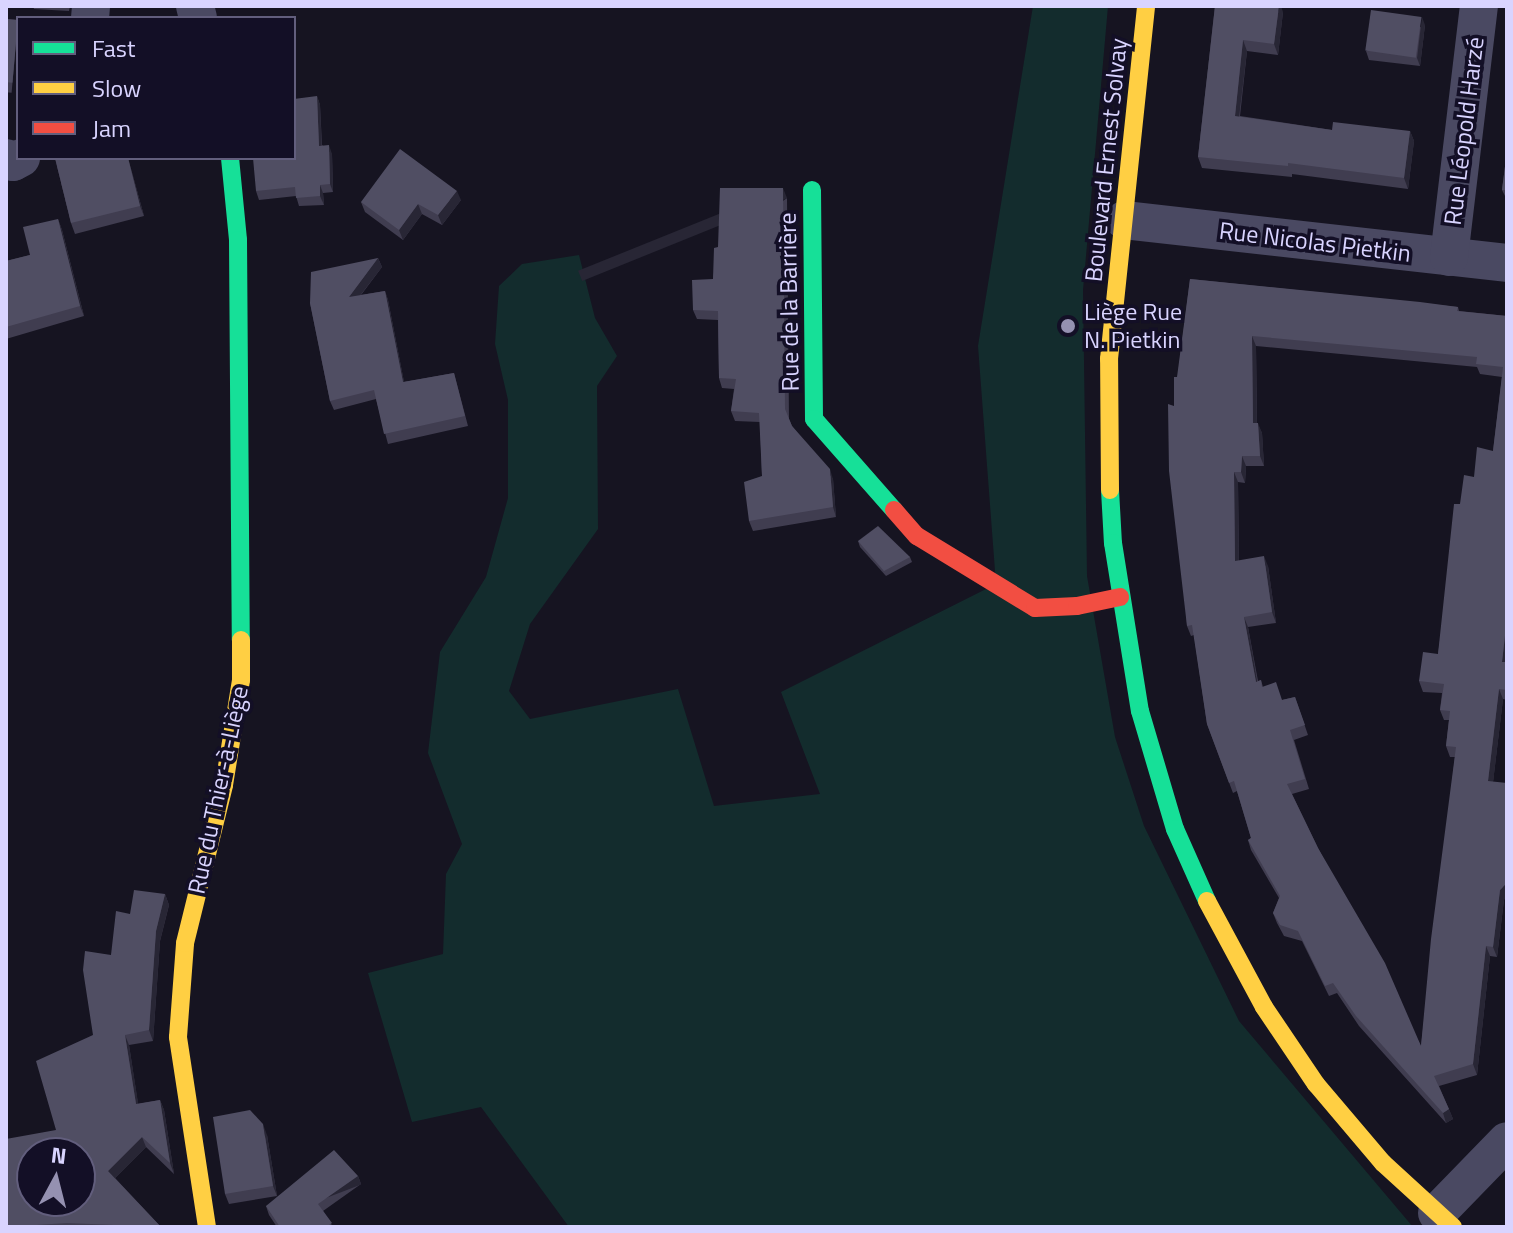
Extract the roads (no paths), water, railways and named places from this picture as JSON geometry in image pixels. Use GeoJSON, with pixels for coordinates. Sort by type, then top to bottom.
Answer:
{"type":"FeatureCollection","features":[{"type":"Feature","properties":{"kind":"street","name":"Boulevard Ernest Solvay"},"geometry":{"type":"LineString","coordinates":[[1146,6],[1107,417],[1110,514],[1120,597],[1140,711],[1175,829],[1237,961],[1316,1084],[1383,1163],[1445,1220]]}},
{"type":"Feature","properties":{"kind":"street","name":"Rue Léopold Harzé"},"geometry":{"type":"LineString","coordinates":[[1449,257],[1479,6]]}},
{"type":"Feature","properties":{"kind":"street","name":"Rue du Thier-à-Liège"},"geometry":{"type":"LineString","coordinates":[[207,1227],[178,1037],[185,943],[224,785],[241,680],[238,240],[230,160]]}},
{"type":"Feature","properties":{"kind":"street","name":"Rue de la Barrière"},"geometry":{"type":"LineString","coordinates":[[812,190],[814,419],[917,536],[1035,608],[1077,606],[1120,597]]}},
{"type":"Feature","properties":{"kind":"street","name":"Rue Nicolas Pietkin"},"geometry":{"type":"LineString","coordinates":[[1124,220],[1507,263]]}},
{"type":"Feature","properties":{"kind":"street"},"geometry":{"type":"LineString","coordinates":[[1445,1220],[1507,1141]]}},
{"type":"Feature","properties":{"kind":"place","name":"Liège Rue N. Pietkin"},"geometry":{"type":"Point","coordinates":[1068,326]}}]}
